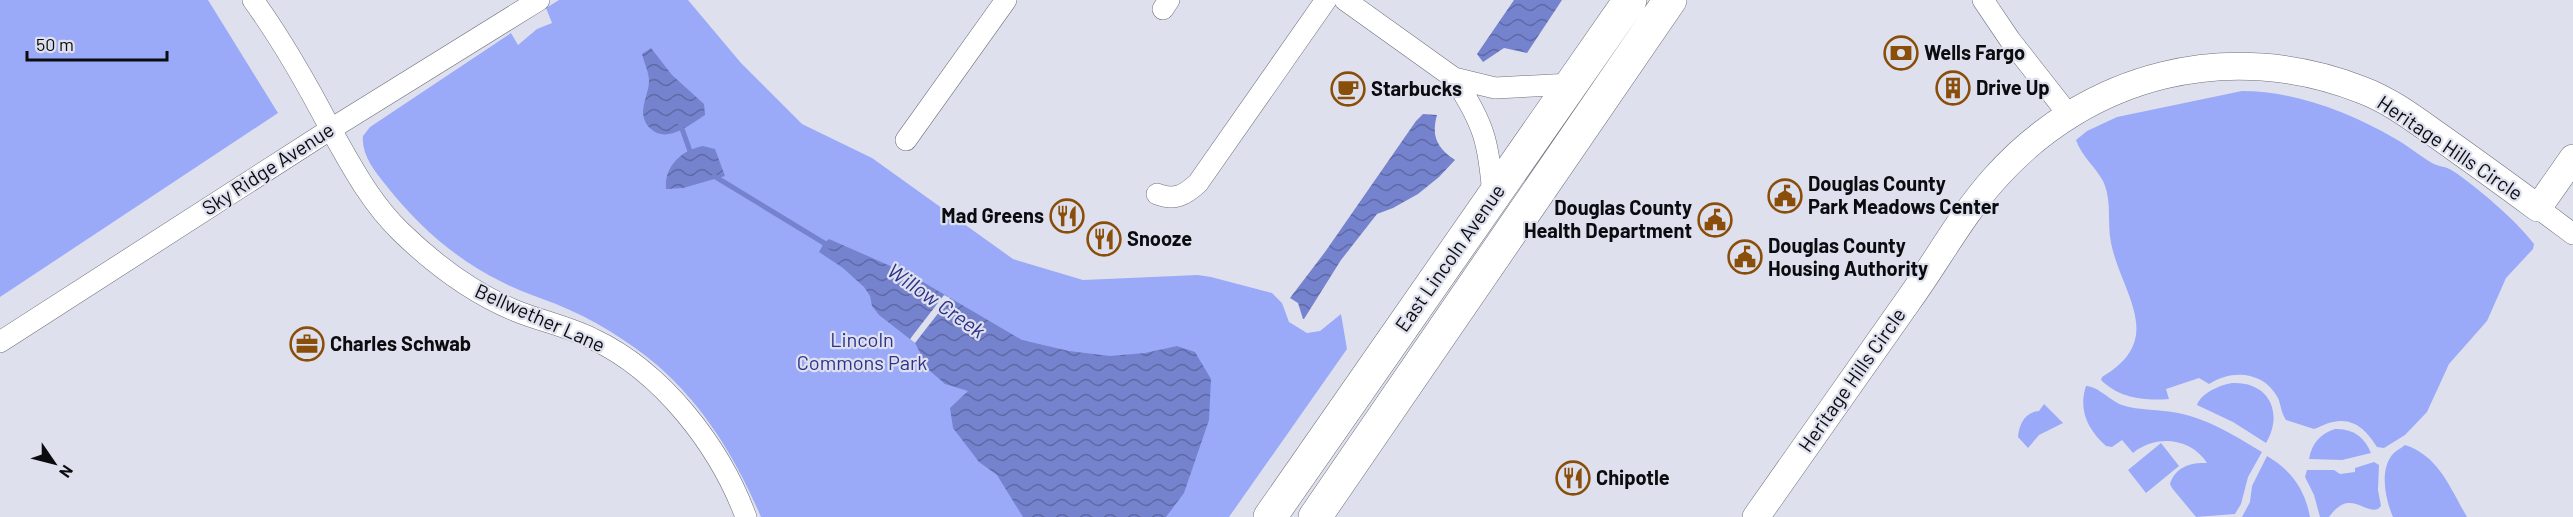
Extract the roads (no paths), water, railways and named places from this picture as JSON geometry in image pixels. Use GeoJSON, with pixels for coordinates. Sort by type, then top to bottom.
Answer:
{"type":"FeatureCollection","features":[{"type":"Feature","properties":{"kind":"main road","name":"East Lincoln Avenue"},"geometry":{"type":"LineString","coordinates":[[1270,517],[1630,0]]}},
{"type":"Feature","properties":{"kind":"main road","name":"East Lincoln Avenue"},"geometry":{"type":"LineString","coordinates":[[1315,517],[1670,0]]}},
{"type":"Feature","properties":{"kind":"street","name":"Bellwether Lane"},"geometry":{"type":"LineString","coordinates":[[253,0],[331,129],[356,178],[400,232],[444,271],[502,305],[592,338],[610,348],[654,382],[678,405],[715,454],[747,517]]}},
{"type":"Feature","properties":{"kind":"street","name":"Sky Ridge Avenue"},"geometry":{"type":"LineString","coordinates":[[0,342],[331,129],[539,0]]}},
{"type":"Feature","properties":{"kind":"street"},"geometry":{"type":"LineString","coordinates":[[906,140],[1006,0]]}},
{"type":"Feature","properties":{"kind":"street"},"geometry":{"type":"LineString","coordinates":[[1157,194],[1176,198],[1188,193],[1198,183],[1326,0]]}},
{"type":"Feature","properties":{"kind":"street"},"geometry":{"type":"LineString","coordinates":[[1345,0],[1454,78],[1476,110],[1484,133],[1491,165],[1493,197]]}},
{"type":"Feature","properties":{"kind":"street"},"geometry":{"type":"LineString","coordinates":[[1983,0],[2010,40],[2068,114]]}},
{"type":"Feature","properties":{"kind":"street","name":"Heritage Hills Circle"},"geometry":{"type":"LineString","coordinates":[[1756,517],[1922,281],[1967,213],[2014,158],[2068,114],[2091,101],[2121,88],[2173,72],[2225,66],[2272,67],[2301,72],[2362,90],[2399,109],[2538,207],[2573,158]]}},
{"type":"Feature","properties":{"kind":"street"},"geometry":{"type":"LineString","coordinates":[[1454,78],[1495,88],[1571,84]]}},
{"type":"Feature","properties":{"kind":"street"},"geometry":{"type":"LineString","coordinates":[[2538,207],[2573,234]]}},
{"type":"Feature","properties":{"kind":"water"},"geometry":{"type":"Polygon","coordinates":[[[1514,0],[1562,0],[1527,53],[1504,48],[1483,62],[1477,54],[1514,0]]]}},
{"type":"Feature","properties":{"kind":"water"},"geometry":{"type":"Polygon","coordinates":[[[651,48],[672,75],[704,104],[705,115],[671,134],[657,133],[648,126],[644,118],[643,109],[649,81],[642,54],[651,48]]]}},
{"type":"Feature","properties":{"kind":"water"},"geometry":{"type":"Polygon","coordinates":[[[1423,114],[1437,115],[1435,135],[1437,141],[1455,160],[1418,194],[1377,214],[1341,260],[1303,319],[1298,303],[1290,298],[1423,114]]]}},
{"type":"Feature","properties":{"kind":"water"},"geometry":{"type":"Polygon","coordinates":[[[703,146],[715,149],[725,176],[683,188],[666,189],[668,173],[676,160],[688,151],[703,146]]]}},
{"type":"Feature","properties":{"kind":"water"},"geometry":{"type":"Polygon","coordinates":[[[829,239],[911,275],[1022,340],[1069,351],[1110,356],[1145,353],[1177,346],[1195,352],[1211,379],[1209,420],[1184,493],[1166,517],[1023,517],[997,475],[979,462],[953,428],[950,408],[968,391],[945,384],[929,370],[915,343],[879,315],[872,306],[870,296],[864,287],[843,268],[819,252],[829,239]]]}},
{"type":"Feature","properties":{"kind":"waterway","name":"Willow Creek"},"geometry":{"type":"LineString","coordinates":[[680,123],[691,154]]}},
{"type":"Feature","properties":{"kind":"waterway","name":"Willow Creek"},"geometry":{"type":"LineString","coordinates":[[714,176],[829,246]]}},
{"type":"Feature","properties":{"kind":"place","name":"Wells Fargo"},"geometry":{"type":"Point","coordinates":[1901,53]}},
{"type":"Feature","properties":{"kind":"place","name":"Drive Up"},"geometry":{"type":"Point","coordinates":[1953,88]}},
{"type":"Feature","properties":{"kind":"place","name":"Starbucks"},"geometry":{"type":"Point","coordinates":[1348,89]}},
{"type":"Feature","properties":{"kind":"place","name":"Douglas County Park Meadows Center"},"geometry":{"type":"Point","coordinates":[1785,196]}},
{"type":"Feature","properties":{"kind":"place","name":"Mad Greens"},"geometry":{"type":"Point","coordinates":[1067,216]}},
{"type":"Feature","properties":{"kind":"place","name":"Douglas County Health Department"},"geometry":{"type":"Point","coordinates":[1715,220]}},
{"type":"Feature","properties":{"kind":"place","name":"Snooze"},"geometry":{"type":"Point","coordinates":[1104,239]}},
{"type":"Feature","properties":{"kind":"place","name":"Douglas County Housing Authority"},"geometry":{"type":"Point","coordinates":[1745,257]}},
{"type":"Feature","properties":{"kind":"place","name":"Charles Schwab"},"geometry":{"type":"Point","coordinates":[307,344]}},
{"type":"Feature","properties":{"kind":"place","name":"Chipotle"},"geometry":{"type":"Point","coordinates":[1573,478]}},
{"type":"Feature","properties":{"kind":"park label","name":"Lincoln Commons Park"},"geometry":{"type":"Point","coordinates":[862,352]}}]}
